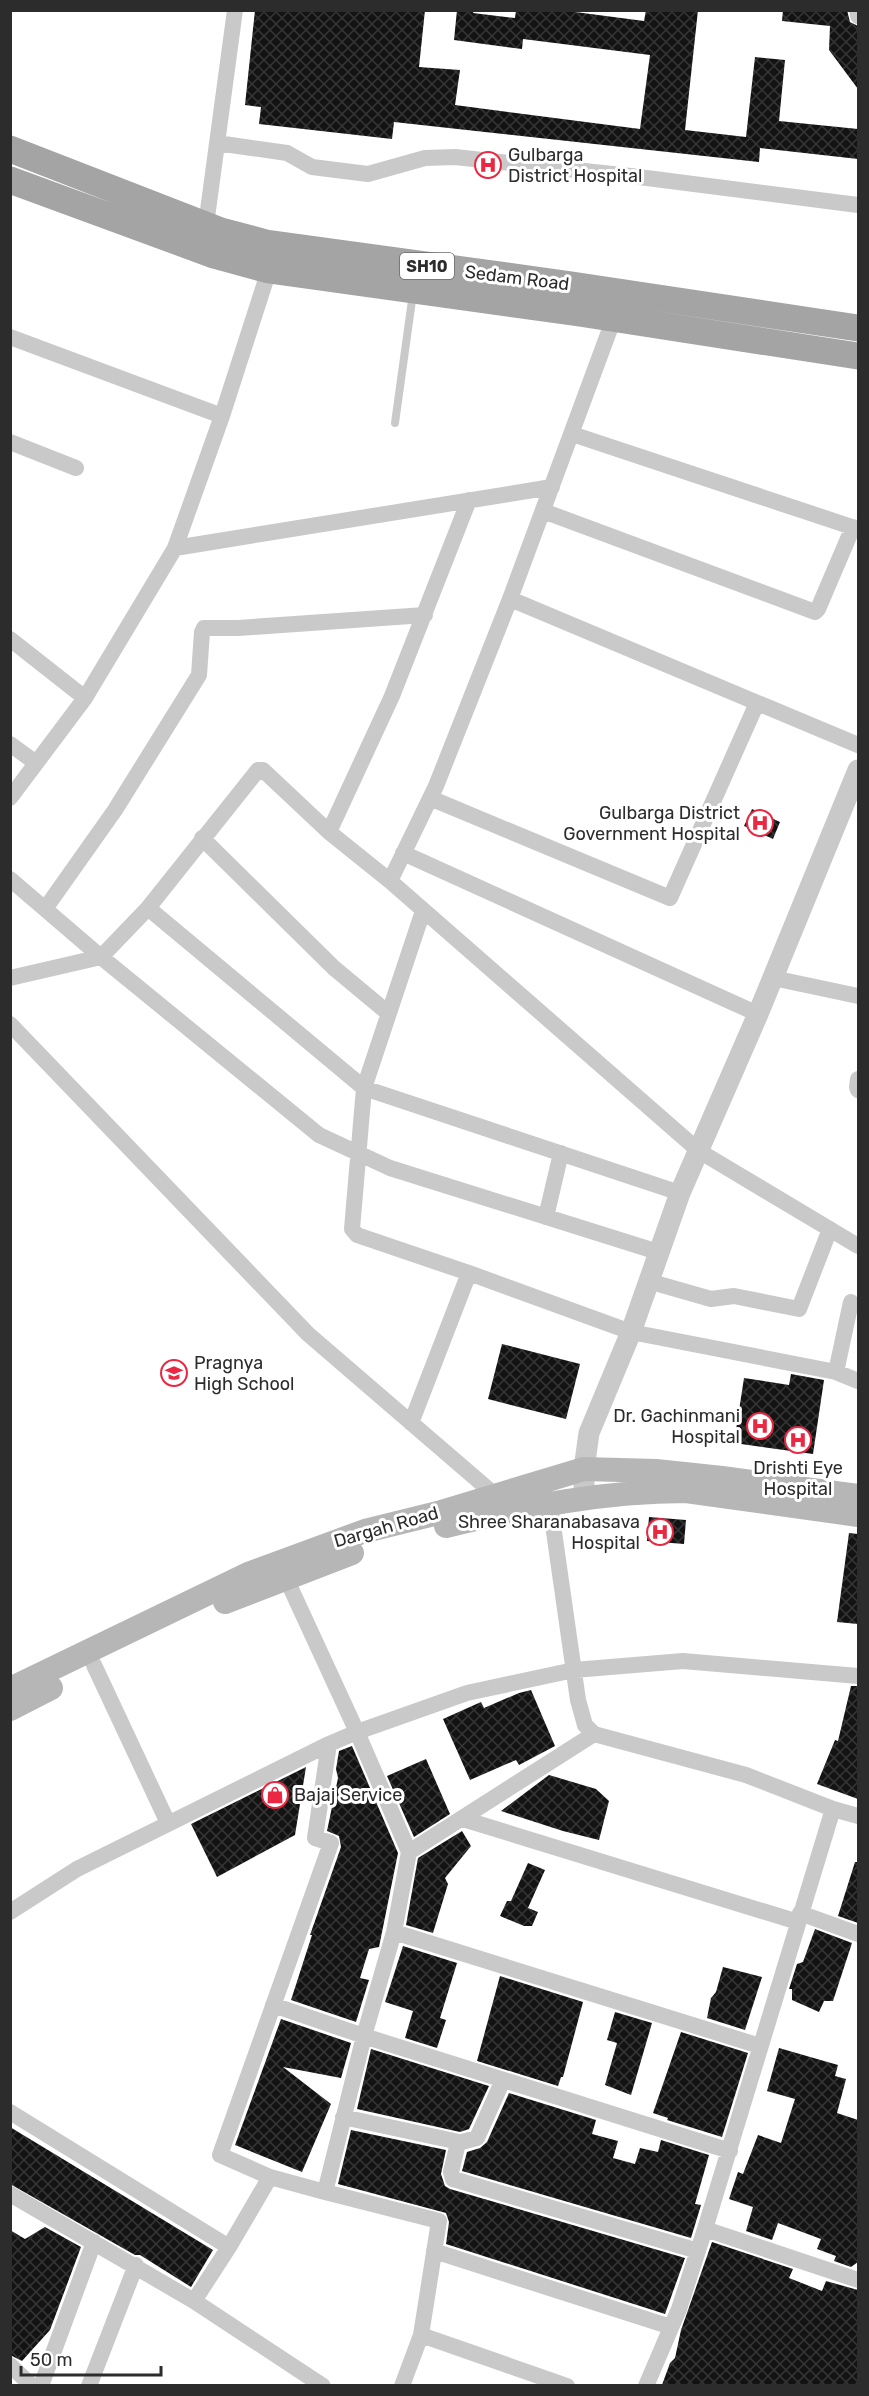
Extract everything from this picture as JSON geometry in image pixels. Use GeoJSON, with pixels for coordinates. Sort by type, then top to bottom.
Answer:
{"type":"FeatureCollection","features":[{"type":"Feature","properties":{"kind":"main road","name":"Sedam Road"},"geometry":{"type":"LineString","coordinates":[[10,149],[244,238],[292,248],[572,285],[858,328]]}},
{"type":"Feature","properties":{"kind":"main road","name":"Sedam Road"},"geometry":{"type":"LineString","coordinates":[[10,180],[214,255],[268,270],[614,318]]}},
{"type":"Feature","properties":{"kind":"main road","name":"SH10"},"geometry":{"type":"LineString","coordinates":[[614,318],[858,356]]}},
{"type":"Feature","properties":{"kind":"main road","name":"Dargah Road"},"geometry":{"type":"LineString","coordinates":[[11,1689],[248,1574],[365,1531],[495,1496],[584,1468],[722,1478],[858,1496]]}},
{"type":"Feature","properties":{"kind":"main road","name":"Dargah Road"},"geometry":{"type":"LineString","coordinates":[[10,1709],[94,1665],[239,1595],[375,1544],[498,1513],[584,1497],[686,1491],[858,1515]]}},
{"type":"Feature","properties":{"kind":"street"},"geometry":{"type":"LineString","coordinates":[[206,225],[235,10]]}},
{"type":"Feature","properties":{"kind":"street"},"geometry":{"type":"LineString","coordinates":[[857,10],[858,16]]}},
{"type":"Feature","properties":{"kind":"street"},"geometry":{"type":"LineString","coordinates":[[217,143],[287,153],[312,167],[368,174],[426,158],[455,157],[631,176],[858,205]]}},
{"type":"Feature","properties":{"kind":"street"},"geometry":{"type":"LineString","coordinates":[[10,798],[85,698],[176,548],[222,416],[268,270]]}},
{"type":"Feature","properties":{"kind":"street"},"geometry":{"type":"LineString","coordinates":[[390,881],[430,798],[510,599],[614,318]]}},
{"type":"Feature","properties":{"kind":"street"},"geometry":{"type":"LineString","coordinates":[[10,337],[222,416]]}},
{"type":"Feature","properties":{"kind":"street"},"geometry":{"type":"LineString","coordinates":[[543,511],[815,612],[856,528],[572,434]]}},
{"type":"Feature","properties":{"kind":"street"},"geometry":{"type":"LineString","coordinates":[[10,442],[76,468]]}},
{"type":"Feature","properties":{"kind":"street"},"geometry":{"type":"LineString","coordinates":[[176,548],[552,487]]}},
{"type":"Feature","properties":{"kind":"street"},"geometry":{"type":"LineString","coordinates":[[330,832],[392,696],[469,500]]}},
{"type":"Feature","properties":{"kind":"street"},"geometry":{"type":"LineString","coordinates":[[510,599],[858,745]]}},
{"type":"Feature","properties":{"kind":"street"},"geometry":{"type":"LineString","coordinates":[[45,909],[116,810],[199,675],[204,628],[238,628],[425,615]]}},
{"type":"Feature","properties":{"kind":"street"},"geometry":{"type":"LineString","coordinates":[[10,639],[85,698]]}},
{"type":"Feature","properties":{"kind":"street"},"geometry":{"type":"LineString","coordinates":[[430,798],[670,898],[757,703]]}},
{"type":"Feature","properties":{"kind":"street"},"geometry":{"type":"LineString","coordinates":[[10,744],[36,764]]}},
{"type":"Feature","properties":{"kind":"street"},"geometry":{"type":"LineString","coordinates":[[10,978],[101,957],[148,908],[256,771],[261,770],[699,1151],[858,1246]]}},
{"type":"Feature","properties":{"kind":"street"},"geometry":{"type":"LineString","coordinates":[[584,1497],[584,1468],[589,1433],[631,1332],[680,1193],[758,1014],[858,770]]}},
{"type":"Feature","properties":{"kind":"street"},"geometry":{"type":"LineString","coordinates":[[202,838],[334,968],[388,1013]]}},
{"type":"Feature","properties":{"kind":"street"},"geometry":{"type":"LineString","coordinates":[[403,853],[758,1014]]}},
{"type":"Feature","properties":{"kind":"street"},"geometry":{"type":"LineString","coordinates":[[10,879],[319,1136],[390,1168],[658,1252]]}},
{"type":"Feature","properties":{"kind":"street"},"geometry":{"type":"LineString","coordinates":[[148,908],[364,1088],[680,1193]]}},
{"type":"Feature","properties":{"kind":"street"},"geometry":{"type":"LineString","coordinates":[[423,911],[364,1088],[352,1229],[354,1234],[631,1332],[836,1372],[858,1381]]}},
{"type":"Feature","properties":{"kind":"street"},"geometry":{"type":"LineString","coordinates":[[772,978],[858,996]]}},
{"type":"Feature","properties":{"kind":"street"},"geometry":{"type":"LineString","coordinates":[[10,1024],[308,1334],[495,1496]]}},
{"type":"Feature","properties":{"kind":"street"},"geometry":{"type":"LineString","coordinates":[[858,1079],[858,1090]]}},
{"type":"Feature","properties":{"kind":"street"},"geometry":{"type":"LineString","coordinates":[[546,1217],[561,1153]]}},
{"type":"Feature","properties":{"kind":"street"},"geometry":{"type":"LineString","coordinates":[[648,1281],[711,1299],[738,1296],[799,1309],[830,1229]]}},
{"type":"Feature","properties":{"kind":"street"},"geometry":{"type":"LineString","coordinates":[[411,1423],[469,1273]]}},
{"type":"Feature","properties":{"kind":"street"},"geometry":{"type":"LineString","coordinates":[[836,1372],[851,1302]]}},
{"type":"Feature","properties":{"kind":"street"},"geometry":{"type":"LineString","coordinates":[[550,1504],[578,1700],[585,1725],[594,1734],[746,1775],[833,1809],[858,1816]]}},
{"type":"Feature","properties":{"kind":"street"},"geometry":{"type":"LineString","coordinates":[[286,1578],[409,1852],[394,1932],[364,2036],[325,2192]]}},
{"type":"Feature","properties":{"kind":"street"},"geometry":{"type":"LineString","coordinates":[[10,1912],[77,1869],[329,1744],[467,1693],[574,1670],[683,1661],[858,1676]]}},
{"type":"Feature","properties":{"kind":"street"},"geometry":{"type":"LineString","coordinates":[[94,1665],[168,1823]]}},
{"type":"Feature","properties":{"kind":"street"},"geometry":{"type":"LineString","coordinates":[[409,1852],[594,1734]]}},
{"type":"Feature","properties":{"kind":"street"},"geometry":{"type":"LineString","coordinates":[[329,1744],[315,1838],[331,1843],[220,2155],[270,2177],[439,2220],[421,2335],[402,2385]]}},
{"type":"Feature","properties":{"kind":"street"},"geometry":{"type":"LineString","coordinates":[[646,2385],[671,2327],[698,2251],[833,1809]]}},
{"type":"Feature","properties":{"kind":"street"},"geometry":{"type":"LineString","coordinates":[[463,1818],[858,1934]]}},
{"type":"Feature","properties":{"kind":"street"},"geometry":{"type":"LineString","coordinates":[[394,1932],[760,2046]]}},
{"type":"Feature","properties":{"kind":"street"},"geometry":{"type":"LineString","coordinates":[[273,2005],[364,2036],[730,2151]]}},
{"type":"Feature","properties":{"kind":"street"},"geometry":{"type":"LineString","coordinates":[[343,2117],[459,2142],[477,2138],[503,2080]]}},
{"type":"Feature","properties":{"kind":"street"},"geometry":{"type":"LineString","coordinates":[[10,2112],[229,2247]]}},
{"type":"Feature","properties":{"kind":"street"},"geometry":{"type":"LineString","coordinates":[[459,2142],[451,2172],[455,2181],[698,2251]]}},
{"type":"Feature","properties":{"kind":"street"},"geometry":{"type":"LineString","coordinates":[[194,2301],[270,2177]]}},
{"type":"Feature","properties":{"kind":"street"},"geometry":{"type":"LineString","coordinates":[[10,2194],[194,2301],[322,2385]]}},
{"type":"Feature","properties":{"kind":"street"},"geometry":{"type":"LineString","coordinates":[[705,2229],[858,2280]]}},
{"type":"Feature","properties":{"kind":"street"},"geometry":{"type":"LineString","coordinates":[[41,2385],[94,2242]]}},
{"type":"Feature","properties":{"kind":"street"},"geometry":{"type":"LineString","coordinates":[[434,2251],[671,2327]]}},
{"type":"Feature","properties":{"kind":"street"},"geometry":{"type":"LineString","coordinates":[[89,2385],[135,2265]]}},
{"type":"Feature","properties":{"kind":"street"},"geometry":{"type":"LineString","coordinates":[[421,2335],[567,2385]]}},
{"type":"Feature","properties":{"kind":"street"},"geometry":{"type":"LineString","coordinates":[[10,2365],[32,2385]]}},
{"type":"Feature","properties":{"kind":"lane"},"geometry":{"type":"LineString","coordinates":[[395,423],[413,290]]}},
{"type":"Feature","properties":{"kind":"building"},"geometry":{"type":"Polygon","coordinates":[[[255,10],[425,10],[419,67],[460,70],[455,105],[640,129],[650,55],[523,39],[522,49],[454,40],[457,10],[474,10],[473,13],[515,18],[516,10],[560,10],[644,21],[646,10],[698,10],[685,130],[746,137],[755,57],[785,60],[779,121],[858,129],[858,159],[760,148],[759,162],[394,122],[392,139],[259,124],[261,107],[245,105],[255,10]]]}},
{"type":"Feature","properties":{"kind":"building"},"geometry":{"type":"Polygon","coordinates":[[[783,10],[847,10],[850,22],[858,26],[858,89],[829,50],[830,26],[782,21],[783,10]]]}},
{"type":"Feature","properties":{"kind":"building"},"geometry":{"type":"Polygon","coordinates":[[[752,809],[780,822],[773,839],[744,826],[752,809]]]}},
{"type":"Feature","properties":{"kind":"building"},"geometry":{"type":"Polygon","coordinates":[[[502,1344],[580,1364],[566,1419],[488,1399],[502,1344]]]}},
{"type":"Feature","properties":{"kind":"building"},"geometry":{"type":"Polygon","coordinates":[[[791,1374],[824,1380],[813,1454],[734,1443],[744,1378],[789,1385],[791,1374]]]}},
{"type":"Feature","properties":{"kind":"building"},"geometry":{"type":"Polygon","coordinates":[[[649,1517],[686,1520],[684,1544],[647,1541],[649,1517]]]}},
{"type":"Feature","properties":{"kind":"building"},"geometry":{"type":"Polygon","coordinates":[[[849,1533],[858,1534],[858,1624],[837,1622],[849,1533]]]}},
{"type":"Feature","properties":{"kind":"building"},"geometry":{"type":"Polygon","coordinates":[[[851,1686],[858,1686],[858,1799],[817,1784],[835,1740],[838,1741],[851,1686]]]}},
{"type":"Feature","properties":{"kind":"building"},"geometry":{"type":"Polygon","coordinates":[[[531,1690],[555,1746],[519,1765],[516,1760],[470,1780],[443,1719],[481,1702],[484,1708],[531,1690]]]}},
{"type":"Feature","properties":{"kind":"building"},"geometry":{"type":"Polygon","coordinates":[[[352,1746],[398,1853],[379,1947],[369,1949],[360,1978],[369,1980],[356,2022],[291,2000],[312,1935],[310,1935],[341,1847],[339,1836],[327,1831],[338,1778],[336,1769],[339,1751],[352,1746]]]}},
{"type":"Feature","properties":{"kind":"building"},"geometry":{"type":"Polygon","coordinates":[[[426,1759],[450,1814],[414,1837],[387,1776],[426,1759]]]}},
{"type":"Feature","properties":{"kind":"building","name":"Bajaj Service"},"geometry":{"type":"Polygon","coordinates":[[[306,1767],[295,1835],[217,1877],[191,1824],[306,1767]]]}},
{"type":"Feature","properties":{"kind":"building"},"geometry":{"type":"Polygon","coordinates":[[[549,1775],[596,1789],[609,1801],[599,1840],[501,1811],[549,1775]]]}},
{"type":"Feature","properties":{"kind":"building"},"geometry":{"type":"Polygon","coordinates":[[[462,1831],[471,1846],[445,1878],[448,1884],[433,1933],[406,1925],[418,1858],[462,1831]]]}},
{"type":"Feature","properties":{"kind":"building"},"geometry":{"type":"Polygon","coordinates":[[[855,1862],[858,1862],[858,1923],[838,1916],[855,1862]]]}},
{"type":"Feature","properties":{"kind":"building"},"geometry":{"type":"Polygon","coordinates":[[[528,1863],[545,1870],[528,1908],[538,1912],[532,1926],[524,1926],[500,1916],[507,1901],[511,1901],[528,1863]]]}},
{"type":"Feature","properties":{"kind":"building"},"geometry":{"type":"Polygon","coordinates":[[[815,1929],[852,1943],[833,2001],[824,2001],[819,2012],[792,2000],[792,1989],[789,1989],[797,1964],[803,1962],[815,1929]]]}},
{"type":"Feature","properties":{"kind":"building"},"geometry":{"type":"Polygon","coordinates":[[[403,1946],[457,1963],[440,2018],[446,2020],[437,2048],[405,2038],[413,2011],[385,2002],[403,1946]]]}},
{"type":"Feature","properties":{"kind":"building"},"geometry":{"type":"Polygon","coordinates":[[[723,1967],[762,1977],[745,2030],[707,2018],[711,1998],[716,1992],[723,1967]]]}},
{"type":"Feature","properties":{"kind":"building"},"geometry":{"type":"Polygon","coordinates":[[[500,1976],[583,2002],[563,2077],[558,2086],[477,2061],[500,1976]]]}},
{"type":"Feature","properties":{"kind":"building"},"geometry":{"type":"Polygon","coordinates":[[[615,2012],[652,2023],[631,2095],[605,2085],[617,2043],[607,2040],[615,2012]]]}},
{"type":"Feature","properties":{"kind":"building"},"geometry":{"type":"Polygon","coordinates":[[[281,2019],[351,2043],[341,2078],[283,2067],[331,2104],[302,2172],[235,2145],[281,2019]]]}},
{"type":"Feature","properties":{"kind":"building"},"geometry":{"type":"Polygon","coordinates":[[[681,2032],[748,2053],[722,2137],[667,2120],[668,2118],[653,2113],[681,2032]]]}},
{"type":"Feature","properties":{"kind":"building"},"geometry":{"type":"Polygon","coordinates":[[[779,2048],[838,2065],[835,2076],[846,2079],[837,2113],[858,2120],[858,2262],[851,2267],[834,2261],[836,2256],[817,2249],[821,2239],[778,2223],[772,2240],[746,2231],[753,2207],[729,2199],[738,2172],[743,2174],[758,2135],[781,2143],[795,2099],[767,2091],[779,2048]]]}},
{"type":"Feature","properties":{"kind":"building"},"geometry":{"type":"Polygon","coordinates":[[[371,2049],[489,2086],[469,2129],[460,2132],[357,2109],[371,2049]]]}},
{"type":"Feature","properties":{"kind":"building"},"geometry":{"type":"Polygon","coordinates":[[[509,2093],[596,2120],[592,2134],[618,2141],[613,2158],[635,2164],[640,2148],[658,2152],[661,2140],[709,2155],[695,2204],[701,2205],[691,2238],[462,2171],[467,2152],[480,2148],[487,2142],[509,2093]]]}},
{"type":"Feature","properties":{"kind":"building"},"geometry":{"type":"Polygon","coordinates":[[[10,2127],[213,2250],[191,2287],[140,2255],[135,2255],[10,2184],[10,2127]]]}},
{"type":"Feature","properties":{"kind":"building"},"geometry":{"type":"Polygon","coordinates":[[[351,2130],[446,2150],[441,2174],[445,2186],[450,2189],[685,2258],[665,2314],[446,2244],[449,2222],[446,2213],[338,2184],[351,2130]]]}},
{"type":"Feature","properties":{"kind":"building"},"geometry":{"type":"Polygon","coordinates":[[[45,2227],[81,2247],[50,2330],[22,2361],[10,2355],[10,2230],[25,2239],[45,2227]]]}},
{"type":"Feature","properties":{"kind":"building"},"geometry":{"type":"Polygon","coordinates":[[[712,2242],[793,2269],[789,2278],[822,2291],[826,2281],[858,2290],[858,2385],[662,2385],[670,2363],[675,2358],[681,2330],[712,2242]]]}},
{"type":"Feature","properties":{"kind":"place","name":"Gulbarga District Hospital"},"geometry":{"type":"Point","coordinates":[488,165]}},
{"type":"Feature","properties":{"kind":"place","name":"Gulbarga District Government Hospital"},"geometry":{"type":"Point","coordinates":[760,823]}},
{"type":"Feature","properties":{"kind":"place","name":"Pragnya High School"},"geometry":{"type":"Point","coordinates":[174,1373]}},
{"type":"Feature","properties":{"kind":"place","name":"Dr. Gachinmani Hospital"},"geometry":{"type":"Point","coordinates":[760,1426]}},
{"type":"Feature","properties":{"kind":"place","name":"Drishti Eye Hospital"},"geometry":{"type":"Point","coordinates":[798,1440]}},
{"type":"Feature","properties":{"kind":"place","name":"Shree Sharanabasava Hospital"},"geometry":{"type":"Point","coordinates":[660,1532]}},
{"type":"Feature","properties":{"kind":"place","name":"Bajaj Service"},"geometry":{"type":"Point","coordinates":[275,1795]}}]}
